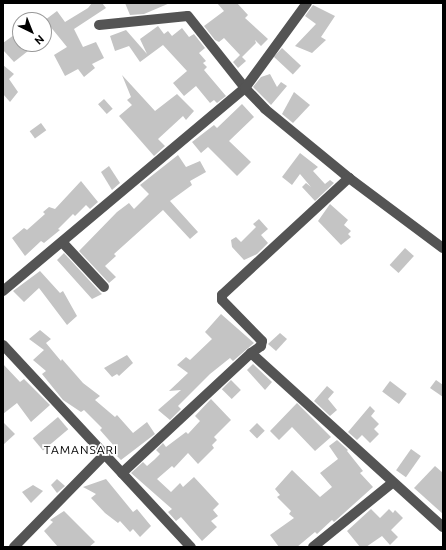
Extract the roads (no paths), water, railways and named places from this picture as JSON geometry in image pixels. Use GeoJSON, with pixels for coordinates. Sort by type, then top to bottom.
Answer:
{"type":"FeatureCollection","features":[{"type":"Feature","properties":{"kind":"street"},"geometry":{"type":"LineString","coordinates":[[3,291],[63,243],[245,88],[308,3]]}},
{"type":"Feature","properties":{"kind":"street"},"geometry":{"type":"LineString","coordinates":[[99,25],[188,16],[245,88],[265,109],[349,178],[443,248]]}},
{"type":"Feature","properties":{"kind":"street"},"geometry":{"type":"LineString","coordinates":[[122,473],[251,353],[261,346],[262,341],[222,300],[222,295],[349,178]]}},
{"type":"Feature","properties":{"kind":"street"},"geometry":{"type":"LineString","coordinates":[[63,243],[104,287]]}},
{"type":"Feature","properties":{"kind":"street"},"geometry":{"type":"LineString","coordinates":[[3,345],[104,455],[192,547]]}},
{"type":"Feature","properties":{"kind":"street"},"geometry":{"type":"LineString","coordinates":[[251,353],[392,483],[443,527]]}},
{"type":"Feature","properties":{"kind":"street"},"geometry":{"type":"LineString","coordinates":[[14,547],[104,455]]}},
{"type":"Feature","properties":{"kind":"street"},"geometry":{"type":"LineString","coordinates":[[313,547],[392,483]]}},
{"type":"Feature","properties":{"kind":"district","name":"TAMANSARI"},"geometry":{"type":"Point","coordinates":[81,450]}}]}
